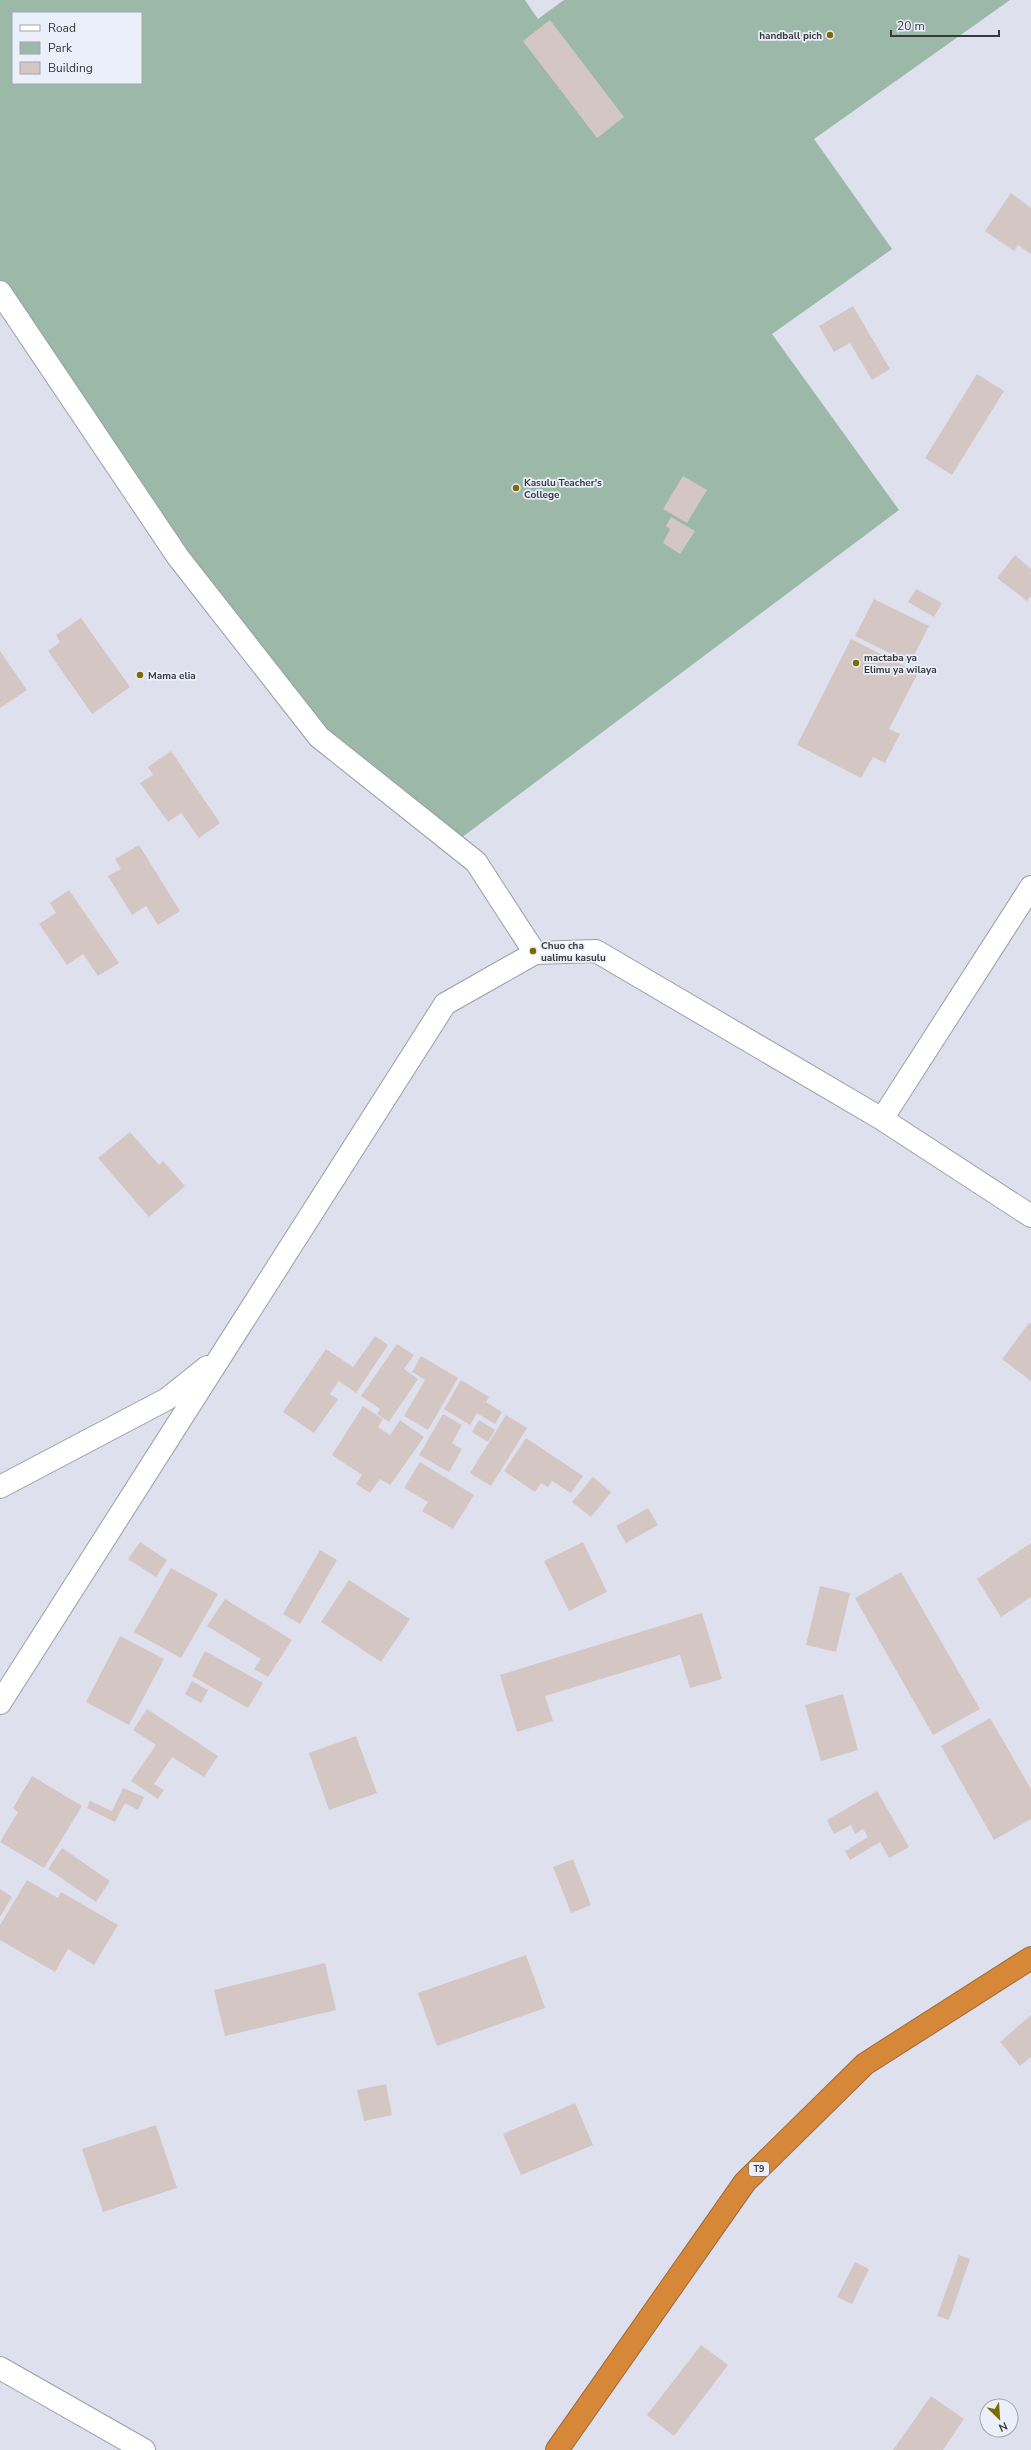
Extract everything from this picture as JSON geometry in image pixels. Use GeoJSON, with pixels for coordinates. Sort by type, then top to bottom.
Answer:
{"type":"FeatureCollection","features":[{"type":"Feature","properties":{"kind":"highway","name":"T9"},"geometry":{"type":"LineString","coordinates":[[556,2450],[745,2182],[865,2064],[1031,1958]]}},
{"type":"Feature","properties":{"kind":"street"},"geometry":{"type":"LineString","coordinates":[[0,292],[178,557],[319,737],[476,862],[535,953]]}},
{"type":"Feature","properties":{"kind":"street"},"geometry":{"type":"LineString","coordinates":[[882,1120],[1031,887]]}},
{"type":"Feature","properties":{"kind":"street"},"geometry":{"type":"LineString","coordinates":[[0,1703],[445,1004],[535,953],[596,951],[882,1120],[1031,1216]]}},
{"type":"Feature","properties":{"kind":"street"},"geometry":{"type":"LineString","coordinates":[[0,1487],[167,1399],[222,1355]]}},
{"type":"Feature","properties":{"kind":"street"},"geometry":{"type":"LineString","coordinates":[[0,2368],[144,2450]]}},
{"type":"Feature","properties":{"kind":"green space"},"geometry":{"type":"Polygon","coordinates":[[[0,0],[525,0],[538,19],[564,0],[1010,0],[814,139],[892,249],[772,334],[899,510],[453,844],[335,750],[265,669],[0,292],[0,0]]]}},
{"type":"Feature","properties":{"kind":"building"},"geometry":{"type":"Polygon","coordinates":[[[550,20],[624,117],[597,138],[523,41],[550,20]]]}},
{"type":"Feature","properties":{"kind":"building"},"geometry":{"type":"Polygon","coordinates":[[[1011,193],[1031,208],[1031,254],[1018,245],[1014,251],[985,231],[1011,193]]]}},
{"type":"Feature","properties":{"kind":"building"},"geometry":{"type":"Polygon","coordinates":[[[853,306],[890,369],[872,380],[850,343],[834,352],[819,326],[853,306]]]}},
{"type":"Feature","properties":{"kind":"building"},"geometry":{"type":"Polygon","coordinates":[[[977,374],[1004,391],[952,475],[925,458],[977,374]]]}},
{"type":"Feature","properties":{"kind":"building"},"geometry":{"type":"Polygon","coordinates":[[[683,476],[707,490],[687,523],[663,509],[683,476]]]}},
{"type":"Feature","properties":{"kind":"building"},"geometry":{"type":"Polygon","coordinates":[[[671,517],[695,531],[680,554],[663,543],[670,529],[666,526],[671,517]]]}},
{"type":"Feature","properties":{"kind":"building"},"geometry":{"type":"Polygon","coordinates":[[[1015,555],[1031,569],[1031,596],[1027,601],[997,578],[1015,555]]]}},
{"type":"Feature","properties":{"kind":"building"},"geometry":{"type":"Polygon","coordinates":[[[916,589],[942,603],[934,617],[908,602],[916,589]]]}},
{"type":"Feature","properties":{"kind":"building"},"geometry":{"type":"Polygon","coordinates":[[[874,599],[929,626],[910,663],[855,636],[874,599]]]}},
{"type":"Feature","properties":{"kind":"building"},"geometry":{"type":"Polygon","coordinates":[[[81,618],[130,687],[92,714],[48,651],[60,642],[56,635],[81,618]]]}},
{"type":"Feature","properties":{"kind":"building"},"geometry":{"type":"Polygon","coordinates":[[[851,639],[918,673],[889,729],[900,734],[885,763],[873,757],[861,778],[797,745],[851,639]]]}},
{"type":"Feature","properties":{"kind":"building"},"geometry":{"type":"Polygon","coordinates":[[[0,651],[27,690],[0,708],[0,651]]]}},
{"type":"Feature","properties":{"kind":"building"},"geometry":{"type":"Polygon","coordinates":[[[171,751],[220,823],[199,838],[181,813],[168,822],[140,783],[153,775],[148,767],[171,751]]]}},
{"type":"Feature","properties":{"kind":"building"},"geometry":{"type":"Polygon","coordinates":[[[139,845],[180,911],[158,925],[146,906],[132,915],[108,876],[121,869],[115,859],[139,845]]]}},
{"type":"Feature","properties":{"kind":"building"},"geometry":{"type":"Polygon","coordinates":[[[69,890],[119,963],[98,976],[83,954],[67,965],[39,924],[56,913],[50,903],[69,890]]]}},
{"type":"Feature","properties":{"kind":"building"},"geometry":{"type":"Polygon","coordinates":[[[130,1132],[159,1165],[163,1161],[185,1186],[149,1217],[98,1158],[130,1132]]]}},
{"type":"Feature","properties":{"kind":"building"},"geometry":{"type":"Polygon","coordinates":[[[1029,1323],[1031,1324],[1031,1381],[1002,1359],[1029,1323]]]}},
{"type":"Feature","properties":{"kind":"building"},"geometry":{"type":"Polygon","coordinates":[[[375,1336],[388,1345],[356,1393],[339,1381],[330,1394],[338,1399],[314,1433],[283,1412],[326,1349],[353,1367],[375,1336]]]}},
{"type":"Feature","properties":{"kind":"building"},"geometry":{"type":"Polygon","coordinates":[[[397,1344],[414,1355],[404,1369],[418,1379],[389,1422],[377,1414],[380,1409],[361,1396],[397,1344]]]}},
{"type":"Feature","properties":{"kind":"building"},"geometry":{"type":"Polygon","coordinates":[[[421,1356],[458,1378],[428,1430],[404,1416],[425,1380],[412,1372],[421,1356]]]}},
{"type":"Feature","properties":{"kind":"building"},"geometry":{"type":"Polygon","coordinates":[[[461,1380],[489,1397],[486,1402],[502,1412],[495,1424],[477,1413],[470,1425],[444,1409],[461,1380]]]}},
{"type":"Feature","properties":{"kind":"building"},"geometry":{"type":"Polygon","coordinates":[[[363,1406],[383,1419],[378,1427],[390,1435],[400,1420],[424,1437],[390,1485],[380,1479],[370,1493],[356,1484],[362,1475],[332,1455],[363,1406]]]}},
{"type":"Feature","properties":{"kind":"building"},"geometry":{"type":"Polygon","coordinates":[[[443,1414],[462,1425],[452,1443],[462,1449],[449,1472],[419,1455],[443,1414]]]}},
{"type":"Feature","properties":{"kind":"building"},"geometry":{"type":"Polygon","coordinates":[[[506,1415],[527,1428],[491,1486],[470,1473],[506,1415]]]}},
{"type":"Feature","properties":{"kind":"building"},"geometry":{"type":"Polygon","coordinates":[[[479,1420],[495,1430],[488,1442],[472,1432],[479,1420]]]}},
{"type":"Feature","properties":{"kind":"building"},"geometry":{"type":"Polygon","coordinates":[[[526,1438],[583,1476],[571,1493],[552,1481],[548,1487],[541,1483],[535,1492],[504,1471],[526,1438]]]}},
{"type":"Feature","properties":{"kind":"building"},"geometry":{"type":"Polygon","coordinates":[[[420,1462],[474,1495],[453,1529],[422,1511],[428,1502],[404,1488],[420,1462]]]}},
{"type":"Feature","properties":{"kind":"building"},"geometry":{"type":"Polygon","coordinates":[[[593,1477],[611,1492],[591,1517],[572,1502],[593,1477]]]}},
{"type":"Feature","properties":{"kind":"building"},"geometry":{"type":"Polygon","coordinates":[[[648,1508],[658,1525],[626,1543],[616,1526],[648,1508]]]}},
{"type":"Feature","properties":{"kind":"building"},"geometry":{"type":"Polygon","coordinates":[[[140,1542],[167,1560],[156,1577],[128,1559],[140,1542]]]}},
{"type":"Feature","properties":{"kind":"building"},"geometry":{"type":"Polygon","coordinates":[[[583,1542],[607,1592],[569,1611],[544,1561],[583,1542]]]}},
{"type":"Feature","properties":{"kind":"building"},"geometry":{"type":"Polygon","coordinates":[[[1031,1543],[1031,1597],[1001,1617],[977,1579],[1031,1543]]]}},
{"type":"Feature","properties":{"kind":"building"},"geometry":{"type":"Polygon","coordinates":[[[320,1550],[337,1560],[300,1624],[283,1614],[320,1550]]]}},
{"type":"Feature","properties":{"kind":"building"},"geometry":{"type":"Polygon","coordinates":[[[171,1568],[218,1594],[181,1658],[134,1632],[171,1568]]]}},
{"type":"Feature","properties":{"kind":"building"},"geometry":{"type":"Polygon","coordinates":[[[901,1572],[980,1709],[933,1735],[855,1598],[901,1572]]]}},
{"type":"Feature","properties":{"kind":"building"},"geometry":{"type":"Polygon","coordinates":[[[349,1580],[410,1619],[381,1662],[321,1622],[349,1580]]]}},
{"type":"Feature","properties":{"kind":"building"},"geometry":{"type":"Polygon","coordinates":[[[820,1586],[850,1593],[836,1652],[806,1645],[820,1586]]]}},
{"type":"Feature","properties":{"kind":"building"},"geometry":{"type":"Polygon","coordinates":[[[225,1599],[292,1640],[268,1677],[254,1669],[261,1659],[207,1626],[225,1599]]]}},
{"type":"Feature","properties":{"kind":"building"},"geometry":{"type":"Polygon","coordinates":[[[702,1613],[722,1679],[690,1688],[680,1655],[545,1696],[553,1721],[517,1732],[500,1675],[702,1613]]]}},
{"type":"Feature","properties":{"kind":"building"},"geometry":{"type":"Polygon","coordinates":[[[120,1636],[164,1659],[129,1725],[86,1702],[120,1636]]]}},
{"type":"Feature","properties":{"kind":"building"},"geometry":{"type":"Polygon","coordinates":[[[205,1651],[263,1683],[248,1708],[192,1676],[205,1651]]]}},
{"type":"Feature","properties":{"kind":"building"},"geometry":{"type":"Polygon","coordinates":[[[192,1681],[208,1690],[201,1703],[185,1694],[192,1681]]]}},
{"type":"Feature","properties":{"kind":"building"},"geometry":{"type":"Polygon","coordinates":[[[843,1694],[858,1750],[821,1761],[805,1705],[843,1694]]]}},
{"type":"Feature","properties":{"kind":"building"},"geometry":{"type":"Polygon","coordinates":[[[147,1709],[218,1756],[204,1777],[172,1757],[154,1784],[164,1790],[158,1799],[131,1781],[156,1745],[133,1730],[147,1709]]]}},
{"type":"Feature","properties":{"kind":"building"},"geometry":{"type":"Polygon","coordinates":[[[990,1718],[1031,1789],[1031,1819],[994,1840],[941,1746],[990,1718]]]}},
{"type":"Feature","properties":{"kind":"building"},"geometry":{"type":"Polygon","coordinates":[[[356,1736],[377,1793],[329,1810],[309,1753],[356,1736]]]}},
{"type":"Feature","properties":{"kind":"building"},"geometry":{"type":"Polygon","coordinates":[[[32,1776],[82,1806],[44,1868],[0,1842],[18,1812],[13,1808],[32,1776]]]}},
{"type":"Feature","properties":{"kind":"building"},"geometry":{"type":"Polygon","coordinates":[[[123,1788],[144,1797],[138,1810],[125,1803],[115,1822],[87,1808],[90,1801],[112,1811],[123,1788]]]}},
{"type":"Feature","properties":{"kind":"building"},"geometry":{"type":"Polygon","coordinates":[[[877,1791],[909,1847],[889,1858],[880,1842],[850,1860],[845,1851],[868,1837],[863,1829],[855,1834],[851,1825],[834,1834],[827,1820],[877,1791]]]}},
{"type":"Feature","properties":{"kind":"building"},"geometry":{"type":"Polygon","coordinates":[[[62,1848],[110,1881],[96,1902],[48,1869],[62,1848]]]}},
{"type":"Feature","properties":{"kind":"building"},"geometry":{"type":"Polygon","coordinates":[[[573,1859],[591,1905],[571,1913],[553,1867],[573,1859]]]}},
{"type":"Feature","properties":{"kind":"building"},"geometry":{"type":"Polygon","coordinates":[[[27,1880],[58,1898],[61,1892],[118,1925],[94,1965],[68,1949],[55,1972],[0,1940],[0,1925],[27,1880]]]}},
{"type":"Feature","properties":{"kind":"building"},"geometry":{"type":"Polygon","coordinates":[[[0,1889],[12,1897],[0,1917],[0,1889]]]}},
{"type":"Feature","properties":{"kind":"building"},"geometry":{"type":"Polygon","coordinates":[[[526,1955],[545,2008],[437,2046],[418,1993],[526,1955]]]}},
{"type":"Feature","properties":{"kind":"building"},"geometry":{"type":"Polygon","coordinates":[[[325,1963],[336,2010],[225,2036],[214,1990],[325,1963]]]}},
{"type":"Feature","properties":{"kind":"building"},"geometry":{"type":"Polygon","coordinates":[[[1031,2015],[1031,2057],[1020,2066],[1000,2042],[1031,2015]]]}},
{"type":"Feature","properties":{"kind":"building"},"geometry":{"type":"Polygon","coordinates":[[[386,2084],[392,2115],[364,2121],[357,2090],[386,2084]]]}},
{"type":"Feature","properties":{"kind":"building"},"geometry":{"type":"Polygon","coordinates":[[[575,2103],[593,2145],[521,2175],[503,2134],[575,2103]]]}},
{"type":"Feature","properties":{"kind":"building"},"geometry":{"type":"Polygon","coordinates":[[[156,2125],[177,2188],[103,2212],[82,2149],[156,2125]]]}},
{"type":"Feature","properties":{"kind":"building"},"geometry":{"type":"Polygon","coordinates":[[[959,2255],[970,2259],[949,2320],[937,2316],[959,2255]]]}},
{"type":"Feature","properties":{"kind":"building"},"geometry":{"type":"Polygon","coordinates":[[[855,2262],[869,2269],[852,2304],[837,2297],[855,2262]]]}},
{"type":"Feature","properties":{"kind":"building"},"geometry":{"type":"Polygon","coordinates":[[[701,2345],[728,2365],[674,2436],[647,2415],[701,2345]]]}},
{"type":"Feature","properties":{"kind":"building"},"geometry":{"type":"Polygon","coordinates":[[[931,2396],[964,2419],[943,2450],[893,2450],[931,2396]]]}},
{"type":"Feature","properties":{"kind":"place","name":"handball pich"},"geometry":{"type":"Point","coordinates":[830,35]}},
{"type":"Feature","properties":{"kind":"place","name":"Kasulu Teacher's College"},"geometry":{"type":"Point","coordinates":[516,488]}},
{"type":"Feature","properties":{"kind":"place","name":"mactaba ya Elimu ya wilaya"},"geometry":{"type":"Point","coordinates":[856,663]}},
{"type":"Feature","properties":{"kind":"place","name":"Mama elia"},"geometry":{"type":"Point","coordinates":[140,675]}},
{"type":"Feature","properties":{"kind":"place","name":"Chuo cha ualimu kasulu"},"geometry":{"type":"Point","coordinates":[533,951]}}]}
